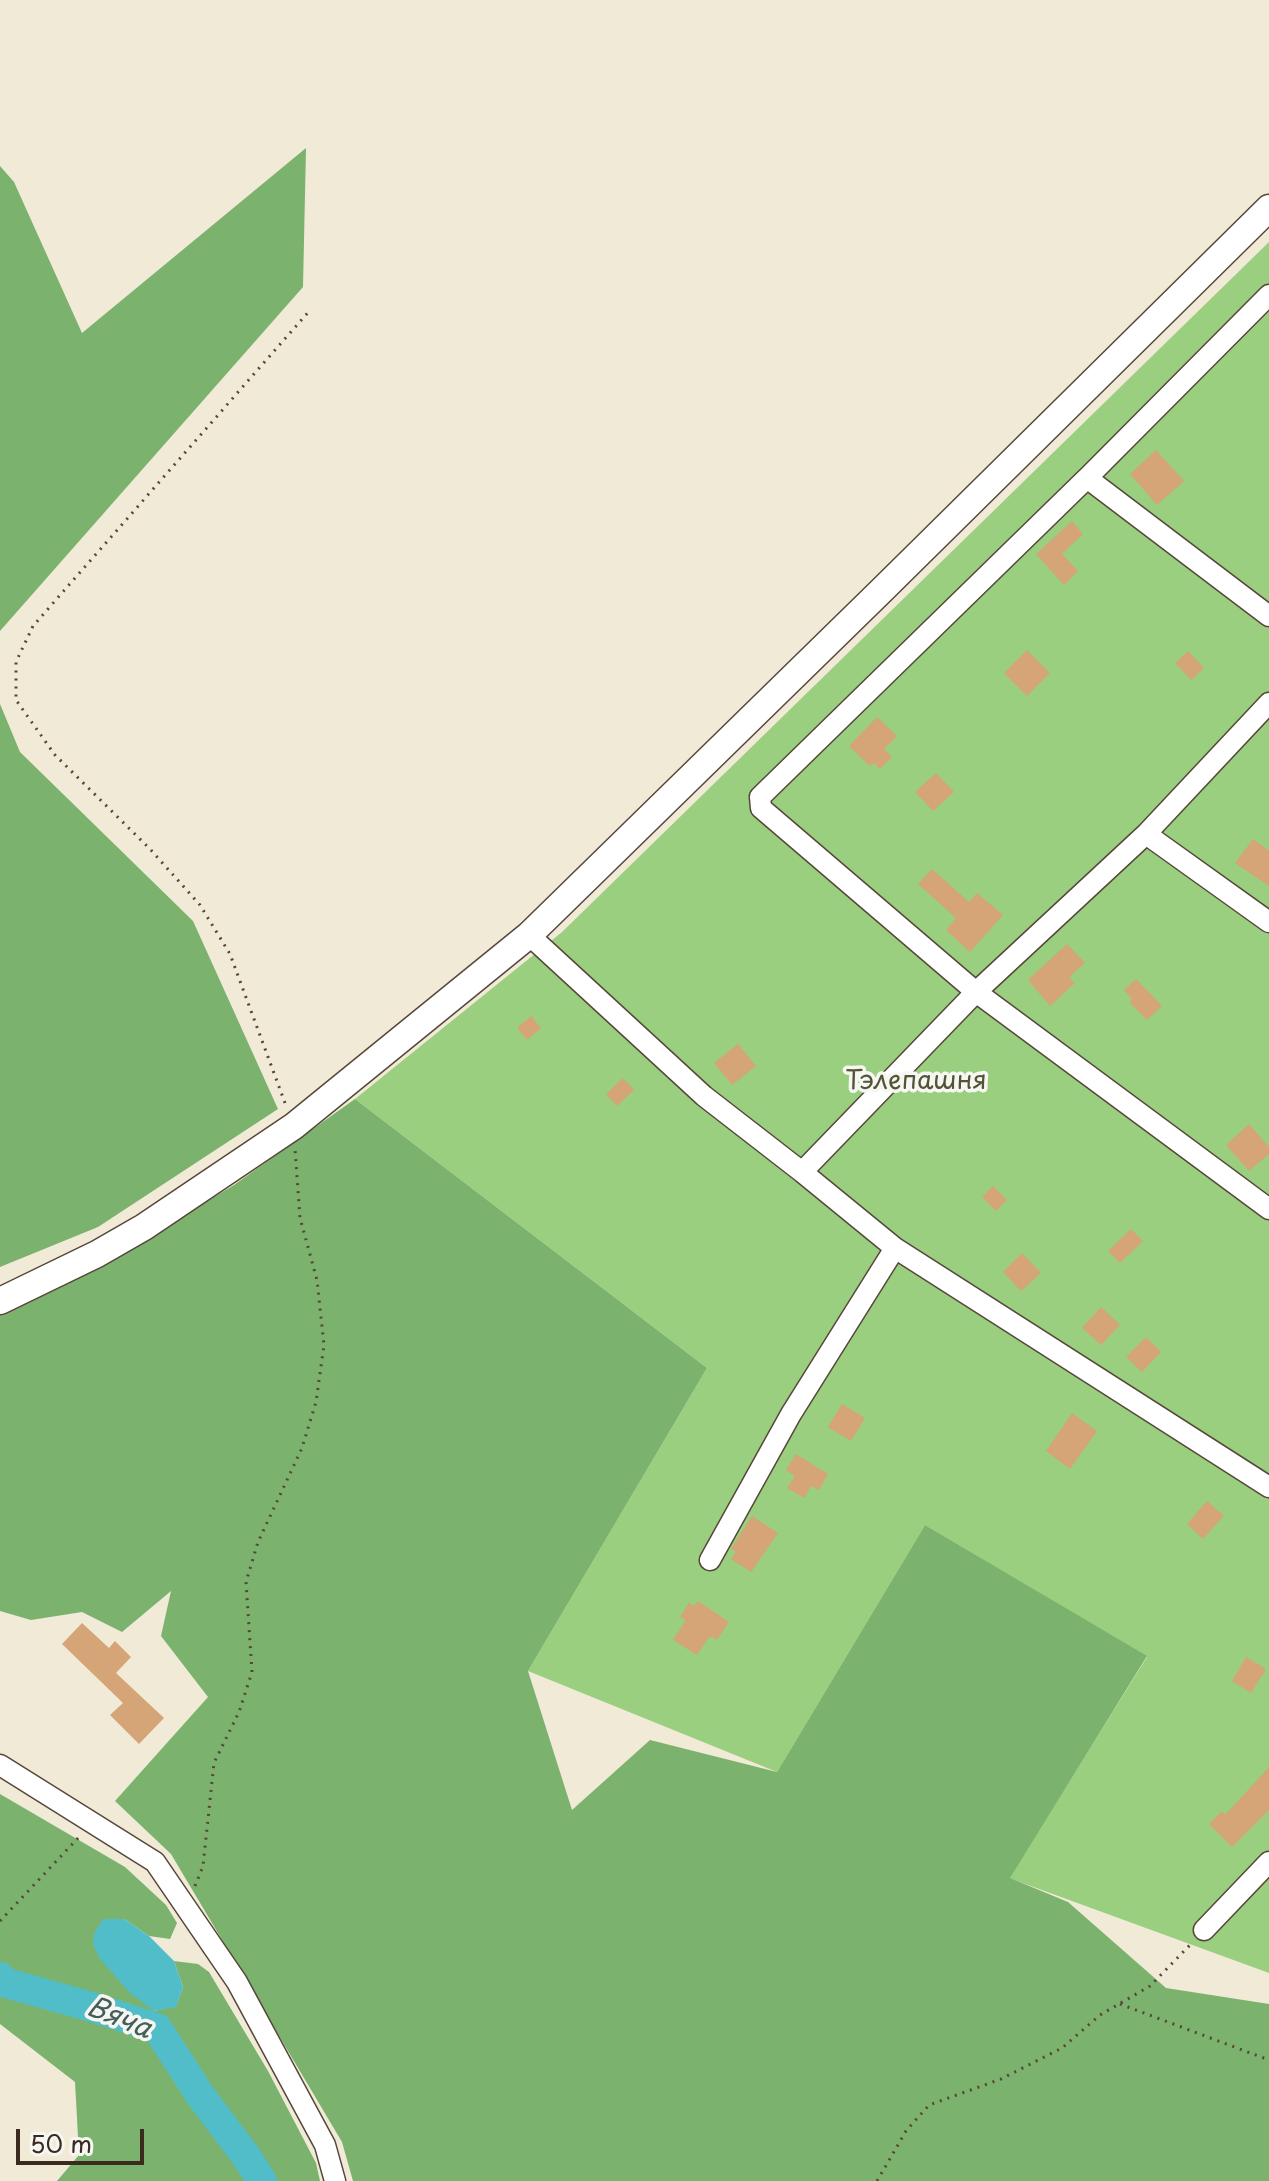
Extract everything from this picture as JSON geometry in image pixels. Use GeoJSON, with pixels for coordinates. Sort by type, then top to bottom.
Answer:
{"type":"FeatureCollection","features":[{"type":"Feature","properties":{"kind":"street"},"geometry":{"type":"LineString","coordinates":[[0,1301],[97,1254],[144,1227],[294,1126],[529,935],[1269,208]]}},
{"type":"Feature","properties":{"kind":"street"},"geometry":{"type":"LineString","coordinates":[[1269,295],[1087,478],[760,797],[761,808],[771,819],[976,992],[1269,1209]]}},
{"type":"Feature","properties":{"kind":"street"},"geometry":{"type":"LineString","coordinates":[[1087,478],[1269,616]]}},
{"type":"Feature","properties":{"kind":"street"},"geometry":{"type":"LineString","coordinates":[[802,1172],[976,992],[1146,834],[1269,703]]}},
{"type":"Feature","properties":{"kind":"street"},"geometry":{"type":"LineString","coordinates":[[1146,834],[1269,922]]}},
{"type":"Feature","properties":{"kind":"street"},"geometry":{"type":"LineString","coordinates":[[529,935],[704,1096],[895,1248],[1269,1487]]}},
{"type":"Feature","properties":{"kind":"street"},"geometry":{"type":"LineString","coordinates":[[710,1560],[791,1414],[895,1248]]}},
{"type":"Feature","properties":{"kind":"street"},"geometry":{"type":"LineString","coordinates":[[0,1765],[155,1862],[245,1995],[325,2145],[335,2181]]}},
{"type":"Feature","properties":{"kind":"street"},"geometry":{"type":"LineString","coordinates":[[1204,1930],[1269,1862]]}},
{"type":"Feature","properties":{"kind":"path"},"geometry":{"type":"LineString","coordinates":[[186,1908],[203,1866],[214,1763],[239,1712],[252,1672],[246,1582],[258,1542],[302,1448],[316,1402],[324,1345],[317,1280],[300,1218],[294,1126],[230,954],[200,905],[150,849],[55,755],[16,700],[16,662],[33,626],[311,309]]}},
{"type":"Feature","properties":{"kind":"path"},"geometry":{"type":"LineString","coordinates":[[0,1921],[93,1823]]}},
{"type":"Feature","properties":{"kind":"path"},"geometry":{"type":"LineString","coordinates":[[877,2181],[906,2131],[929,2105],[1001,2079],[1062,2048],[1100,2015],[1150,1986],[1204,1930]]}},
{"type":"Feature","properties":{"kind":"path"},"geometry":{"type":"LineString","coordinates":[[1120,2004],[1269,2060]]}},
{"type":"Feature","properties":{"kind":"green space"},"geometry":{"type":"Polygon","coordinates":[[[306,148],[303,287],[0,631],[0,166],[14,182],[82,333],[306,148]]]}},
{"type":"Feature","properties":{"kind":"green space","name":"Тэлепашня"},"geometry":{"type":"Polygon","coordinates":[[[1269,242],[1269,1973],[1009,1878],[1147,1657],[925,1525],[777,1772],[528,1671],[707,1368],[355,1099],[562,932],[1269,242]]]}},
{"type":"Feature","properties":{"kind":"green space"},"geometry":{"type":"Polygon","coordinates":[[[0,704],[20,752],[193,921],[278,1109],[98,1227],[0,1267],[0,704]]]}},
{"type":"Feature","properties":{"kind":"green space"},"geometry":{"type":"Polygon","coordinates":[[[355,1099],[707,1368],[528,1671],[572,1810],[650,1740],[777,1772],[925,1525],[1147,1656],[1010,1878],[1068,1902],[1166,1988],[1269,2004],[1269,2181],[353,2181],[342,2142],[171,1854],[115,1801],[208,1697],[161,1636],[171,1591],[122,1632],[82,1612],[31,1620],[0,1611],[0,1315],[106,1262],[234,1185],[355,1099]]]}},
{"type":"Feature","properties":{"kind":"green space"},"geometry":{"type":"Polygon","coordinates":[[[0,1794],[125,1867],[166,1905],[177,1923],[170,1939],[149,1936],[124,1919],[154,2011],[176,2006],[183,1987],[174,1961],[198,1964],[209,1972],[268,2071],[316,2163],[320,2181],[57,2181],[79,2155],[75,2082],[0,2024],[0,1794]]]}},
{"type":"Feature","properties":{"kind":"water"},"geometry":{"type":"Polygon","coordinates":[[[103,1919],[124,1919],[149,1936],[174,1961],[183,1987],[176,2007],[154,2011],[129,1992],[100,1959],[93,1944],[94,1934],[103,1919]]]}},
{"type":"Feature","properties":{"kind":"building"},"geometry":{"type":"Polygon","coordinates":[[[1156,450],[1184,481],[1157,505],[1130,474],[1156,450]]]}},
{"type":"Feature","properties":{"kind":"building"},"geometry":{"type":"Polygon","coordinates":[[[1072,521],[1083,534],[1062,554],[1078,571],[1064,585],[1036,554],[1072,521]]]}},
{"type":"Feature","properties":{"kind":"building"},"geometry":{"type":"Polygon","coordinates":[[[1027,650],[1050,673],[1027,696],[1004,673],[1027,650]]]}},
{"type":"Feature","properties":{"kind":"building"},"geometry":{"type":"Polygon","coordinates":[[[1188,651],[1204,668],[1191,680],[1175,663],[1188,651]]]}},
{"type":"Feature","properties":{"kind":"building"},"geometry":{"type":"Polygon","coordinates":[[[877,717],[897,736],[884,749],[892,757],[880,769],[874,763],[870,766],[849,746],[877,717]]]}},
{"type":"Feature","properties":{"kind":"building"},"geometry":{"type":"Polygon","coordinates":[[[936,773],[954,792],[933,811],[915,792],[936,773]]]}},
{"type":"Feature","properties":{"kind":"building"},"geometry":{"type":"Polygon","coordinates":[[[1253,839],[1269,851],[1269,886],[1235,863],[1253,839]]]}},
{"type":"Feature","properties":{"kind":"building"},"geometry":{"type":"Polygon","coordinates":[[[932,869],[969,902],[977,893],[1003,915],[970,952],[946,930],[956,918],[918,884],[932,869]]]}},
{"type":"Feature","properties":{"kind":"building"},"geometry":{"type":"Polygon","coordinates":[[[1067,944],[1085,963],[1069,977],[1075,983],[1050,1006],[1028,980],[1067,944]]]}},
{"type":"Feature","properties":{"kind":"building"},"geometry":{"type":"Polygon","coordinates":[[[1136,979],[1162,1006],[1147,1020],[1129,1002],[1132,999],[1124,990],[1136,979]]]}},
{"type":"Feature","properties":{"kind":"building"},"geometry":{"type":"Polygon","coordinates":[[[531,1016],[541,1028],[527,1040],[517,1028],[531,1016]]]}},
{"type":"Feature","properties":{"kind":"building"},"geometry":{"type":"Polygon","coordinates":[[[738,1044],[756,1066],[732,1085],[714,1063],[738,1044]]]}},
{"type":"Feature","properties":{"kind":"building"},"geometry":{"type":"Polygon","coordinates":[[[623,1078],[634,1090],[617,1106],[606,1094],[623,1078]]]}},
{"type":"Feature","properties":{"kind":"building"},"geometry":{"type":"Polygon","coordinates":[[[1249,1124],[1269,1147],[1269,1154],[1249,1171],[1226,1145],[1249,1124]]]}},
{"type":"Feature","properties":{"kind":"building"},"geometry":{"type":"Polygon","coordinates":[[[993,1186],[1007,1200],[996,1211],[982,1197],[993,1186]]]}},
{"type":"Feature","properties":{"kind":"building"},"geometry":{"type":"Polygon","coordinates":[[[1131,1229],[1143,1241],[1120,1263],[1108,1251],[1131,1229]]]}},
{"type":"Feature","properties":{"kind":"building"},"geometry":{"type":"Polygon","coordinates":[[[1022,1253],[1041,1273],[1021,1291],[1003,1272],[1022,1253]]]}},
{"type":"Feature","properties":{"kind":"building"},"geometry":{"type":"Polygon","coordinates":[[[1101,1307],[1120,1325],[1101,1345],[1082,1328],[1101,1307]]]}},
{"type":"Feature","properties":{"kind":"building"},"geometry":{"type":"Polygon","coordinates":[[[1146,1337],[1161,1352],[1142,1372],[1126,1357],[1146,1337]]]}},
{"type":"Feature","properties":{"kind":"building"},"geometry":{"type":"Polygon","coordinates":[[[842,1404],[865,1418],[851,1441],[828,1427],[842,1404]]]}},
{"type":"Feature","properties":{"kind":"building"},"geometry":{"type":"Polygon","coordinates":[[[1072,1413],[1097,1431],[1070,1469],[1046,1451],[1072,1413]]]}},
{"type":"Feature","properties":{"kind":"building"},"geometry":{"type":"Polygon","coordinates":[[[796,1454],[828,1474],[819,1490],[811,1486],[804,1498],[787,1488],[795,1476],[786,1470],[796,1454]]]}},
{"type":"Feature","properties":{"kind":"building"},"geometry":{"type":"Polygon","coordinates":[[[1207,1501],[1224,1516],[1203,1539],[1187,1524],[1207,1501]]]}},
{"type":"Feature","properties":{"kind":"building"},"geometry":{"type":"Polygon","coordinates":[[[752,1516],[778,1533],[751,1572],[731,1559],[736,1552],[731,1549],[752,1516]]]}},
{"type":"Feature","properties":{"kind":"building"},"geometry":{"type":"Polygon","coordinates":[[[698,1601],[729,1622],[717,1640],[710,1636],[697,1655],[673,1640],[686,1620],[680,1617],[689,1603],[694,1606],[698,1601]]]}},
{"type":"Feature","properties":{"kind":"building"},"geometry":{"type":"Polygon","coordinates":[[[82,1623],[109,1648],[115,1641],[131,1657],[116,1673],[164,1718],[139,1744],[110,1715],[123,1703],[62,1644],[82,1623]]]}},
{"type":"Feature","properties":{"kind":"building"},"geometry":{"type":"Polygon","coordinates":[[[1246,1657],[1266,1669],[1251,1693],[1232,1681],[1246,1657]]]}},
{"type":"Feature","properties":{"kind":"building"},"geometry":{"type":"Polygon","coordinates":[[[1269,1767],[1269,1810],[1232,1847],[1209,1824],[1222,1811],[1225,1815],[1269,1767]]]}},
{"type":"Feature","properties":{"kind":"waterway","name":"Вяча"},"geometry":{"type":"LineString","coordinates":[[0,1977],[6,1983],[157,2028],[200,2095],[262,2181]]}}]}
